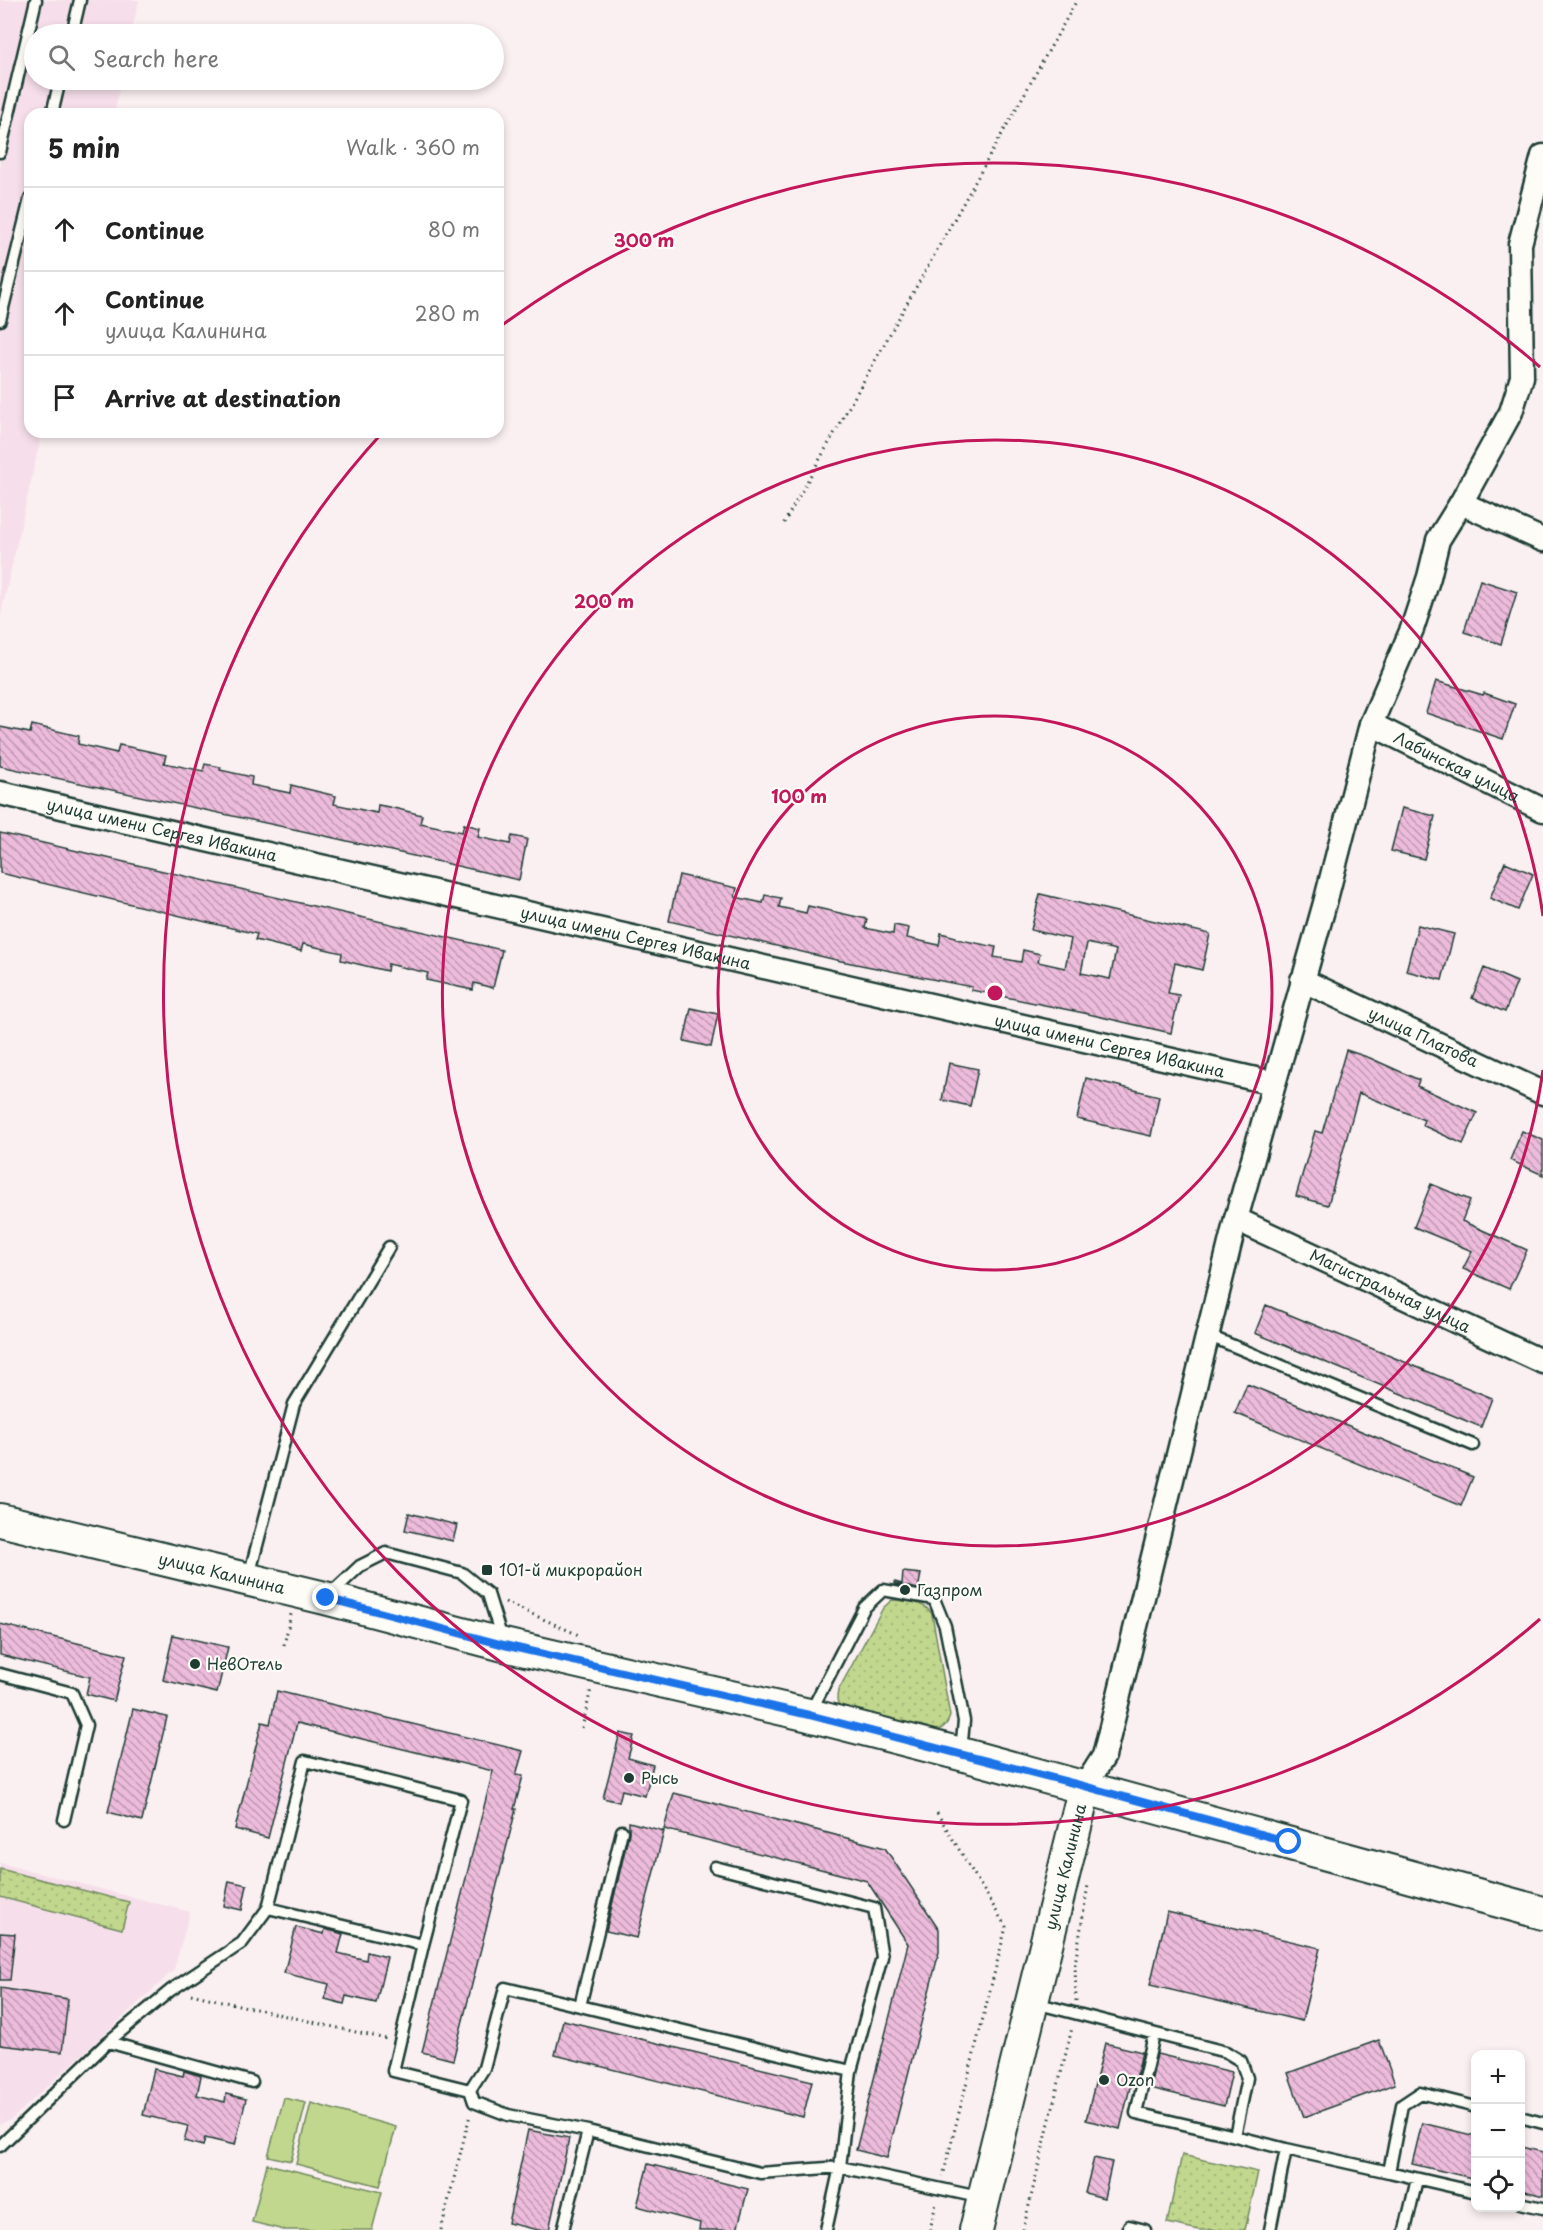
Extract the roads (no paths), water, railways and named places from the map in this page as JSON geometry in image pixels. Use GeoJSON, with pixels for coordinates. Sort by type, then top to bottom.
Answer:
{"type":"FeatureCollection","features":[{"type":"Feature","properties":{"kind":"main road","name":"улица Калинина"},"geometry":{"type":"LineString","coordinates":[[0,1520],[326,1598],[504,1645],[809,1715],[1084,1786],[976,2230]]}},
{"type":"Feature","properties":{"kind":"main road"},"geometry":{"type":"LineString","coordinates":[[1084,1786],[1543,1914]]}},
{"type":"Feature","properties":{"kind":"street"},"geometry":{"type":"LineString","coordinates":[[1084,1786],[1104,1755],[1236,1219],[1325,903],[1371,724],[1412,629],[1438,540],[1511,412],[1522,377],[1520,244],[1543,156]]}},
{"type":"Feature","properties":{"kind":"street"},"geometry":{"type":"LineString","coordinates":[[1461,502],[1543,540]]}},
{"type":"Feature","properties":{"kind":"street","name":"Лабинская улица"},"geometry":{"type":"LineString","coordinates":[[1371,724],[1543,810]]}},
{"type":"Feature","properties":{"kind":"street","name":"улица имени Сергея Ивакина"},"geometry":{"type":"LineString","coordinates":[[0,793],[1274,1083]]}},
{"type":"Feature","properties":{"kind":"street","name":"улица Платова"},"geometry":{"type":"LineString","coordinates":[[1302,980],[1543,1093]]}},
{"type":"Feature","properties":{"kind":"street","name":"Магистральная улица"},"geometry":{"type":"LineString","coordinates":[[1236,1219],[1543,1362]]}},
{"type":"Feature","properties":{"kind":"lane"},"geometry":{"type":"LineString","coordinates":[[30,24],[36,0]]}},
{"type":"Feature","properties":{"kind":"lane"},"geometry":{"type":"LineString","coordinates":[[74,24],[80,0]]}},
{"type":"Feature","properties":{"kind":"lane"},"geometry":{"type":"LineString","coordinates":[[0,153],[24,51]]}},
{"type":"Feature","properties":{"kind":"lane"},"geometry":{"type":"LineString","coordinates":[[53,108],[58,90]]}},
{"type":"Feature","properties":{"kind":"lane"},"geometry":{"type":"LineString","coordinates":[[0,320],[5,275],[24,218]]}},
{"type":"Feature","properties":{"kind":"lane"},"geometry":{"type":"LineString","coordinates":[[248,1580],[294,1404],[389,1247]]}},
{"type":"Feature","properties":{"kind":"lane"},"geometry":{"type":"LineString","coordinates":[[1207,1335],[1473,1445]]}},
{"type":"Feature","properties":{"kind":"lane"},"geometry":{"type":"LineString","coordinates":[[326,1598],[360,1566],[386,1553],[462,1573],[488,1594],[504,1645]]}},
{"type":"Feature","properties":{"kind":"lane"},"geometry":{"type":"LineString","coordinates":[[809,1715],[864,1608],[882,1590],[934,1599],[945,1626],[964,1721],[961,1754]]}},
{"type":"Feature","properties":{"kind":"lane"},"geometry":{"type":"LineString","coordinates":[[0,1674],[72,1693],[86,1725],[64,1820]]}},
{"type":"Feature","properties":{"kind":"lane"},"geometry":{"type":"LineString","coordinates":[[0,2146],[108,2042],[171,1990],[242,1942],[268,1908],[305,1761],[460,1800],[393,2071],[471,2090]]}},
{"type":"Feature","properties":{"kind":"lane"},"geometry":{"type":"LineString","coordinates":[[580,2006],[621,1831]]}},
{"type":"Feature","properties":{"kind":"lane"},"geometry":{"type":"LineString","coordinates":[[715,1867],[874,1908],[882,1957],[851,2071],[840,2167],[826,2230]]}},
{"type":"Feature","properties":{"kind":"lane"},"geometry":{"type":"LineString","coordinates":[[268,1908],[423,1945]]}},
{"type":"Feature","properties":{"kind":"lane"},"geometry":{"type":"LineString","coordinates":[[851,2071],[505,1988],[484,2068],[471,2090],[474,2102],[508,2115],[588,2131],[760,2173],[840,2167],[984,2198]]}},
{"type":"Feature","properties":{"kind":"lane"},"geometry":{"type":"LineString","coordinates":[[1032,2003],[1076,2012],[1154,2035],[1226,2052],[1241,2061],[1247,2078],[1235,2136]]}},
{"type":"Feature","properties":{"kind":"lane"},"geometry":{"type":"LineString","coordinates":[[1154,2035],[1136,2113],[1471,2191]]}},
{"type":"Feature","properties":{"kind":"lane"},"geometry":{"type":"LineString","coordinates":[[108,2042],[252,2082]]}},
{"type":"Feature","properties":{"kind":"lane"},"geometry":{"type":"LineString","coordinates":[[1389,2172],[1402,2105],[1420,2093],[1471,2106]]}},
{"type":"Feature","properties":{"kind":"lane"},"geometry":{"type":"LineString","coordinates":[[1525,2118],[1543,2123]]}},
{"type":"Feature","properties":{"kind":"lane"},"geometry":{"type":"LineString","coordinates":[[563,2230],[588,2131]]}},
{"type":"Feature","properties":{"kind":"lane"},"geometry":{"type":"LineString","coordinates":[[1270,2230],[1286,2149]]}},
{"type":"Feature","properties":{"kind":"lane"},"geometry":{"type":"LineString","coordinates":[[1405,2230],[1418,2179]]}},
{"type":"Feature","properties":{"kind":"lane"},"geometry":{"type":"LineString","coordinates":[[1525,2204],[1543,2208]]}},
{"type":"Feature","properties":{"kind":"lane"},"geometry":{"type":"LineString","coordinates":[[1129,2226],[1145,2230]]}},
{"type":"Feature","properties":{"kind":"place","name":"101-й микрорайон"},"geometry":{"type":"Point","coordinates":[487,1570]}},
{"type":"Feature","properties":{"kind":"place","name":"Газпром"},"geometry":{"type":"Point","coordinates":[905,1590]}},
{"type":"Feature","properties":{"kind":"place","name":"НевОтель"},"geometry":{"type":"Point","coordinates":[195,1664]}},
{"type":"Feature","properties":{"kind":"place","name":"Рысь"},"geometry":{"type":"Point","coordinates":[629,1778]}},
{"type":"Feature","properties":{"kind":"place","name":"Ozon"},"geometry":{"type":"Point","coordinates":[1104,2080]}}]}
